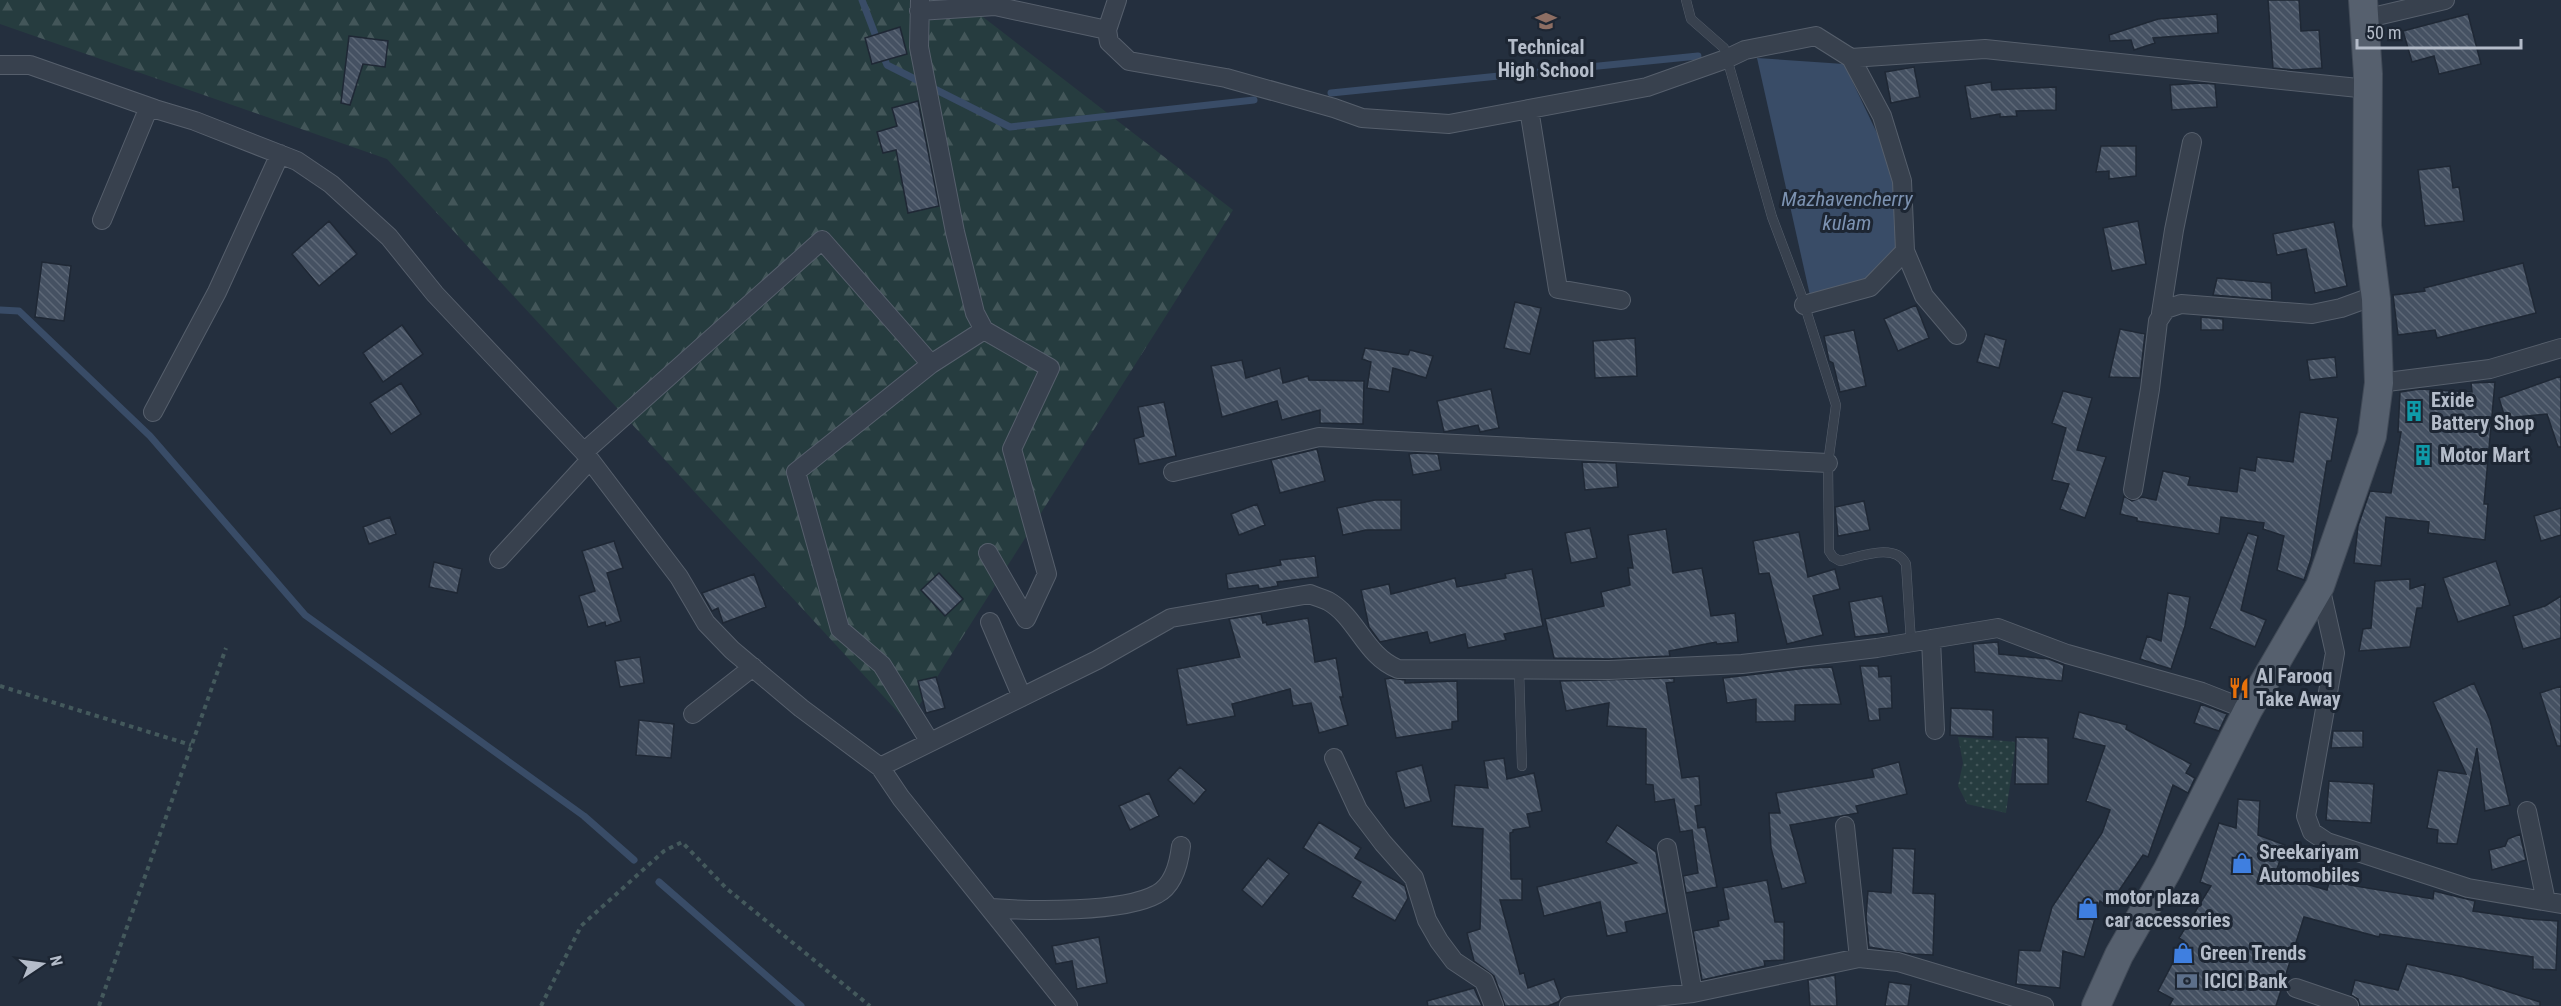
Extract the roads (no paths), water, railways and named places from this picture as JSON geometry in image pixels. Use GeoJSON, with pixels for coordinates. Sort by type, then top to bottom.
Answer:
{"type":"FeatureCollection","features":[{"type":"Feature","properties":{"kind":"main road"},"geometry":{"type":"LineString","coordinates":[[2096,1006],[2119,956],[2167,871],[2248,710],[2320,586],[2372,436],[2379,383],[2376,299],[2367,226],[2368,89],[2364,9]]}},
{"type":"Feature","properties":{"kind":"street"},"geometry":{"type":"LineString","coordinates":[[1117,0],[1107,30],[1109,42],[1130,61],[1226,78],[1362,118],[1449,124],[1647,87],[1745,50],[1816,36],[1851,58],[1882,116],[1902,181],[1905,251],[1924,296],[1957,335]]}},
{"type":"Feature","properties":{"kind":"street"},"geometry":{"type":"LineString","coordinates":[[2364,9],[2445,0]]}},
{"type":"Feature","properties":{"kind":"street"},"geometry":{"type":"LineString","coordinates":[[988,553],[1026,619],[1047,574],[1012,449],[1050,368],[984,330],[975,313],[955,232],[919,46],[920,5],[995,6],[1107,30]]}},
{"type":"Feature","properties":{"kind":"street"},"geometry":{"type":"LineString","coordinates":[[1851,58],[1985,49],[2368,89]]}},
{"type":"Feature","properties":{"kind":"street"},"geometry":{"type":"LineString","coordinates":[[0,65],[30,64],[148,107],[195,121],[297,161],[331,184],[389,237],[435,294],[586,456],[679,577],[706,623],[732,650],[801,708],[880,767],[901,798],[1068,1006]]}},
{"type":"Feature","properties":{"kind":"street"},"geometry":{"type":"LineString","coordinates":[[102,220],[148,107]]}},
{"type":"Feature","properties":{"kind":"street"},"geometry":{"type":"LineString","coordinates":[[1529,109],[1558,289],[1621,300]]}},
{"type":"Feature","properties":{"kind":"street"},"geometry":{"type":"LineString","coordinates":[[2133,490],[2150,389],[2158,321],[2162,313],[2174,230],[2192,142]]}},
{"type":"Feature","properties":{"kind":"street"},"geometry":{"type":"LineString","coordinates":[[153,412],[217,292],[280,154]]}},
{"type":"Feature","properties":{"kind":"street"},"geometry":{"type":"LineString","coordinates":[[499,559],[586,456],[822,240],[931,364]]}},
{"type":"Feature","properties":{"kind":"street"},"geometry":{"type":"LineString","coordinates":[[1804,305],[1870,287],[1905,251]]}},
{"type":"Feature","properties":{"kind":"street"},"geometry":{"type":"LineString","coordinates":[[2162,313],[2174,305],[2181,304],[2312,314],[2342,308],[2363,300],[2376,299]]}},
{"type":"Feature","properties":{"kind":"street"},"geometry":{"type":"LineString","coordinates":[[930,742],[882,665],[840,629],[796,472],[931,364],[984,330]]}},
{"type":"Feature","properties":{"kind":"street"},"geometry":{"type":"LineString","coordinates":[[2379,383],[2490,369],[2561,348]]}},
{"type":"Feature","properties":{"kind":"street"},"geometry":{"type":"LineString","coordinates":[[1173,472],[1319,437],[1828,463]]}},
{"type":"Feature","properties":{"kind":"street"},"geometry":{"type":"LineString","coordinates":[[2320,586],[2335,652],[2306,816],[2313,832],[2327,842],[2468,888],[2554,903],[2527,811]]}},
{"type":"Feature","properties":{"kind":"street"},"geometry":{"type":"LineString","coordinates":[[880,767],[1097,660],[1171,618],[1310,594],[1329,602],[1342,612],[1383,663],[1398,669],[1609,670],[1742,664],[1998,628],[2067,654],[2202,692],[2248,710]]}},
{"type":"Feature","properties":{"kind":"street"},"geometry":{"type":"LineString","coordinates":[[990,621],[1022,697]]}},
{"type":"Feature","properties":{"kind":"street"},"geometry":{"type":"LineString","coordinates":[[1931,639],[1935,730]]}},
{"type":"Feature","properties":{"kind":"street"},"geometry":{"type":"LineString","coordinates":[[693,714],[753,668]]}},
{"type":"Feature","properties":{"kind":"street"},"geometry":{"type":"LineString","coordinates":[[1334,758],[1358,810],[1414,878],[1426,920],[1439,941],[1454,961],[1484,981],[1494,1006]]}},
{"type":"Feature","properties":{"kind":"street"},"geometry":{"type":"LineString","coordinates":[[1845,826],[1859,958]]}},
{"type":"Feature","properties":{"kind":"street"},"geometry":{"type":"LineString","coordinates":[[991,908],[1017,910],[1100,907],[1158,894],[1170,882],[1179,864],[1181,846]]}},
{"type":"Feature","properties":{"kind":"street"},"geometry":{"type":"LineString","coordinates":[[1667,848],[1693,993]]}},
{"type":"Feature","properties":{"kind":"street"},"geometry":{"type":"LineString","coordinates":[[1569,1006],[1693,993],[1859,958],[1898,962],[2044,1006]]}},
{"type":"Feature","properties":{"kind":"street"},"geometry":{"type":"LineString","coordinates":[[2296,988],[2349,1006]]}},
{"type":"Feature","properties":{"kind":"lane"},"geometry":{"type":"LineString","coordinates":[[1686,0],[1690,19],[1724,48],[1772,217],[1804,305],[1836,405],[1828,463],[1829,551],[1833,558],[1840,561],[1890,552],[1903,558],[1906,564],[1911,642]]}},
{"type":"Feature","properties":{"kind":"lane"},"geometry":{"type":"LineString","coordinates":[[1519,669],[1522,766]]}},
{"type":"Feature","properties":{"kind":"water","name":"Mazhavencherry kulam"},"geometry":{"type":"Polygon","coordinates":[[[1757,58],[1844,64],[1887,154],[1903,204],[1894,262],[1881,284],[1811,300],[1757,58]]]}},
{"type":"Feature","properties":{"kind":"waterway"},"geometry":{"type":"LineString","coordinates":[[862,0],[878,42]]}},
{"type":"Feature","properties":{"kind":"waterway"},"geometry":{"type":"LineString","coordinates":[[882,53],[887,65],[1010,127],[1254,100]]}},
{"type":"Feature","properties":{"kind":"waterway"},"geometry":{"type":"LineString","coordinates":[[1331,93],[1698,56]]}},
{"type":"Feature","properties":{"kind":"waterway"},"geometry":{"type":"LineString","coordinates":[[0,310],[19,311],[150,436],[305,615],[584,816],[634,860]]}},
{"type":"Feature","properties":{"kind":"waterway"},"geometry":{"type":"LineString","coordinates":[[659,882],[801,1006]]}},
{"type":"Feature","properties":{"kind":"place","name":"Technical High School"},"geometry":{"type":"Point","coordinates":[1546,21]}},
{"type":"Feature","properties":{"kind":"place","name":"Exide Battery Shop"},"geometry":{"type":"Point","coordinates":[2414,411]}},
{"type":"Feature","properties":{"kind":"place","name":"Motor Mart"},"geometry":{"type":"Point","coordinates":[2423,455]}},
{"type":"Feature","properties":{"kind":"place","name":"Al Farooq Take Away"},"geometry":{"type":"Point","coordinates":[2239,688]}},
{"type":"Feature","properties":{"kind":"place","name":"Sreekariyam Automobiles"},"geometry":{"type":"Point","coordinates":[2242,863]}},
{"type":"Feature","properties":{"kind":"place","name":"motor plaza car accessories"},"geometry":{"type":"Point","coordinates":[2088,908]}},
{"type":"Feature","properties":{"kind":"place","name":"Green Trends"},"geometry":{"type":"Point","coordinates":[2183,953]}},
{"type":"Feature","properties":{"kind":"place","name":"ICICI Bank"},"geometry":{"type":"Point","coordinates":[2187,981]}}]}
